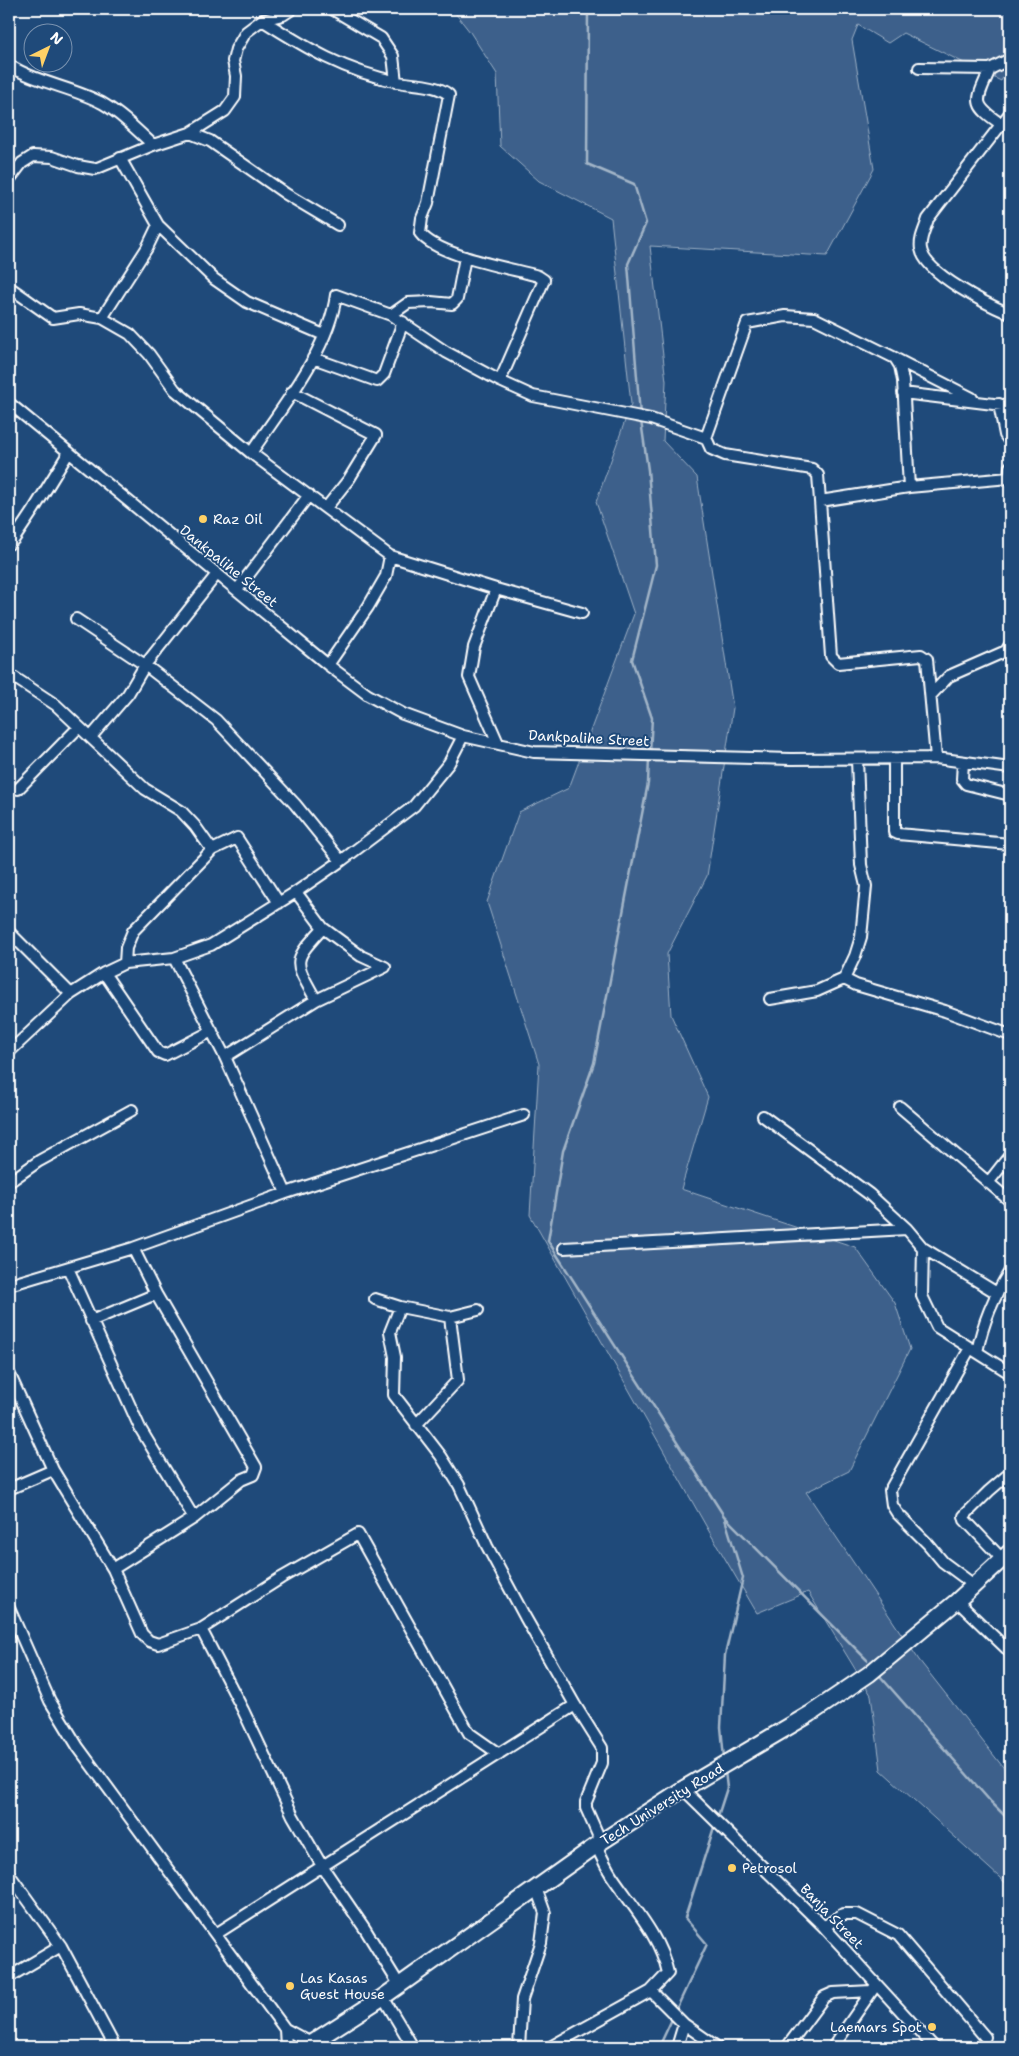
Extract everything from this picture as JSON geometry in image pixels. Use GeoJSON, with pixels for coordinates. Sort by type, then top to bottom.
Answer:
{"type":"FeatureCollection","features":[{"type":"Feature","properties":{"kind":"street"},"geometry":{"type":"LineString","coordinates":[[9,180],[22,164],[32,156],[52,157],[78,166],[95,168],[153,145],[190,133],[225,111],[235,97],[236,76],[233,61],[236,50],[246,32],[262,20],[283,15],[292,9]]}},
{"type":"Feature","properties":{"kind":"street"},"geometry":{"type":"LineString","coordinates":[[332,9],[381,38],[393,56],[396,82]]}},
{"type":"Feature","properties":{"kind":"street"},"geometry":{"type":"LineString","coordinates":[[262,20],[312,51],[342,66],[396,82],[443,89],[449,95],[428,203],[422,218],[420,233],[424,239],[433,244],[465,257],[538,276],[544,280],[500,381]]}},
{"type":"Feature","properties":{"kind":"street"},"geometry":{"type":"LineString","coordinates":[[919,68],[990,69],[1010,59]]}},
{"type":"Feature","properties":{"kind":"street"},"geometry":{"type":"LineString","coordinates":[[9,65],[23,74],[101,103],[132,125],[153,145]]}},
{"type":"Feature","properties":{"kind":"street"},"geometry":{"type":"LineString","coordinates":[[990,69],[978,97],[979,104],[982,112],[1001,124]]}},
{"type":"Feature","properties":{"kind":"street"},"geometry":{"type":"LineString","coordinates":[[1010,113],[928,219],[921,238],[921,250],[927,263],[939,274],[977,298],[1010,314]]}},
{"type":"Feature","properties":{"kind":"street"},"geometry":{"type":"LineString","coordinates":[[190,133],[210,141],[286,194],[338,225]]}},
{"type":"Feature","properties":{"kind":"street"},"geometry":{"type":"LineString","coordinates":[[120,158],[158,225],[214,279],[236,296],[324,335]]}},
{"type":"Feature","properties":{"kind":"street"},"geometry":{"type":"LineString","coordinates":[[102,318],[147,248],[158,225]]}},
{"type":"Feature","properties":{"kind":"street"},"geometry":{"type":"LineString","coordinates":[[391,315],[408,303],[432,302],[452,304],[457,299],[465,257]]}},
{"type":"Feature","properties":{"kind":"street"},"geometry":{"type":"LineString","coordinates":[[9,287],[53,318],[79,314],[102,318],[130,334],[150,354],[175,390],[251,453],[309,494],[390,556],[582,613]]}},
{"type":"Feature","properties":{"kind":"street"},"geometry":{"type":"LineString","coordinates":[[251,453],[313,358],[334,313],[336,295],[391,315],[446,352],[500,381],[533,396],[652,419],[706,438]]}},
{"type":"Feature","properties":{"kind":"street"},"geometry":{"type":"LineString","coordinates":[[936,758],[927,659],[921,655],[838,663],[831,656],[818,475],[812,469],[725,455],[711,449],[706,438],[747,323],[784,316],[814,318],[980,402]]}},
{"type":"Feature","properties":{"kind":"street"},"geometry":{"type":"LineString","coordinates":[[313,358],[377,381],[384,374],[403,322]]}},
{"type":"Feature","properties":{"kind":"street"},"geometry":{"type":"LineString","coordinates":[[896,358],[903,380],[902,393],[909,487]]}},
{"type":"Feature","properties":{"kind":"street"},"geometry":{"type":"LineString","coordinates":[[292,392],[376,435],[349,479],[326,508]]}},
{"type":"Feature","properties":{"kind":"street"},"geometry":{"type":"LineString","coordinates":[[902,393],[1010,406]]}},
{"type":"Feature","properties":{"kind":"street","name":"Dankpalihe Street"},"geometry":{"type":"LineString","coordinates":[[9,403],[328,665],[368,695],[403,714],[463,736],[498,742],[534,752],[752,758],[936,758],[1010,768]]}},
{"type":"Feature","properties":{"kind":"street"},"geometry":{"type":"LineString","coordinates":[[999,404],[1005,435],[1010,442]]}},
{"type":"Feature","properties":{"kind":"street"},"geometry":{"type":"LineString","coordinates":[[9,544],[34,509],[69,452]]}},
{"type":"Feature","properties":{"kind":"street"},"geometry":{"type":"LineString","coordinates":[[820,501],[909,487],[1009,478],[1010,467]]}},
{"type":"Feature","properties":{"kind":"street"},"geometry":{"type":"LineString","coordinates":[[237,590],[309,494]]}},
{"type":"Feature","properties":{"kind":"street"},"geometry":{"type":"LineString","coordinates":[[328,665],[368,607],[386,576],[390,556]]}},
{"type":"Feature","properties":{"kind":"street"},"geometry":{"type":"LineString","coordinates":[[91,737],[128,694],[145,665],[218,574]]}},
{"type":"Feature","properties":{"kind":"street"},"geometry":{"type":"LineString","coordinates":[[496,589],[474,647],[469,677],[498,742]]}},
{"type":"Feature","properties":{"kind":"street"},"geometry":{"type":"LineString","coordinates":[[76,619],[145,665],[216,720],[295,804],[341,861]]}},
{"type":"Feature","properties":{"kind":"street"},"geometry":{"type":"LineString","coordinates":[[931,694],[949,676],[1006,651],[1010,645]]}},
{"type":"Feature","properties":{"kind":"street"},"geometry":{"type":"LineString","coordinates":[[9,674],[56,705],[145,789],[181,811],[195,826],[212,850]]}},
{"type":"Feature","properties":{"kind":"street"},"geometry":{"type":"LineString","coordinates":[[18,789],[78,727]]}},
{"type":"Feature","properties":{"kind":"street"},"geometry":{"type":"LineString","coordinates":[[9,1052],[71,994],[104,973],[125,963],[174,958],[211,945],[279,903],[341,861],[414,806],[449,763],[463,736]]}},
{"type":"Feature","properties":{"kind":"street"},"geometry":{"type":"LineString","coordinates":[[770,998],[817,992],[844,979],[855,956],[861,937],[866,886],[861,865],[857,759]]}},
{"type":"Feature","properties":{"kind":"street"},"geometry":{"type":"LineString","coordinates":[[894,759],[894,832],[898,834],[1010,844]]}},
{"type":"Feature","properties":{"kind":"street"},"geometry":{"type":"LineString","coordinates":[[963,762],[962,779],[966,784],[1010,795]]}},
{"type":"Feature","properties":{"kind":"street"},"geometry":{"type":"LineString","coordinates":[[125,963],[126,948],[133,931],[212,850],[237,838],[279,903]]}},
{"type":"Feature","properties":{"kind":"street"},"geometry":{"type":"LineString","coordinates":[[225,1057],[316,1000],[385,968],[361,956],[323,928],[296,892]]}},
{"type":"Feature","properties":{"kind":"street"},"geometry":{"type":"LineString","coordinates":[[316,1000],[298,967],[298,961],[306,947],[323,928]]}},
{"type":"Feature","properties":{"kind":"street"},"geometry":{"type":"LineString","coordinates":[[9,932],[71,994]]}},
{"type":"Feature","properties":{"kind":"street"},"geometry":{"type":"LineString","coordinates":[[174,958],[225,1057],[286,1193]]}},
{"type":"Feature","properties":{"kind":"street"},"geometry":{"type":"LineString","coordinates":[[104,973],[158,1052],[165,1055],[212,1031]]}},
{"type":"Feature","properties":{"kind":"street"},"geometry":{"type":"LineString","coordinates":[[844,979],[856,985],[946,1011],[1010,1035]]}},
{"type":"Feature","properties":{"kind":"street"},"geometry":{"type":"LineString","coordinates":[[900,1107],[1010,1201]]}},
{"type":"Feature","properties":{"kind":"street"},"geometry":{"type":"LineString","coordinates":[[9,1182],[38,1161],[132,1110]]}},
{"type":"Feature","properties":{"kind":"street"},"geometry":{"type":"LineString","coordinates":[[9,1285],[133,1248],[286,1193],[524,1115]]}},
{"type":"Feature","properties":{"kind":"street"},"geometry":{"type":"LineString","coordinates":[[763,1116],[869,1194],[907,1229],[923,1248],[996,1294]]}},
{"type":"Feature","properties":{"kind":"street"},"geometry":{"type":"LineString","coordinates":[[988,1183],[1010,1155]]}},
{"type":"Feature","properties":{"kind":"street"},"geometry":{"type":"LineString","coordinates":[[564,1248],[907,1229]]}},
{"type":"Feature","properties":{"kind":"street"},"geometry":{"type":"LineString","coordinates":[[113,1569],[194,1518],[241,1480],[253,1475],[256,1467],[156,1294],[133,1248]]}},
{"type":"Feature","properties":{"kind":"street"},"geometry":{"type":"LineString","coordinates":[[923,1248],[922,1296],[936,1327],[1010,1373]]}},
{"type":"Feature","properties":{"kind":"street"},"geometry":{"type":"LineString","coordinates":[[68,1268],[140,1428],[194,1518]]}},
{"type":"Feature","properties":{"kind":"street"},"geometry":{"type":"LineString","coordinates":[[974,1585],[943,1562],[897,1513],[892,1505],[890,1490],[974,1350],[996,1294],[1010,1271]]}},
{"type":"Feature","properties":{"kind":"street"},"geometry":{"type":"LineString","coordinates":[[91,1322],[156,1294]]}},
{"type":"Feature","properties":{"kind":"street"},"geometry":{"type":"LineString","coordinates":[[375,1299],[400,1307],[450,1316],[478,1310]]}},
{"type":"Feature","properties":{"kind":"street"},"geometry":{"type":"LineString","coordinates":[[400,1307],[390,1332],[395,1357],[394,1395],[441,1456],[459,1484],[487,1546],[575,1705],[602,1748],[602,1763],[586,1802],[586,1808],[611,1874],[651,1932],[664,1955],[668,1973],[651,1991],[566,2040],[550,2047]]}},
{"type":"Feature","properties":{"kind":"street"},"geometry":{"type":"LineString","coordinates":[[416,1425],[458,1380],[450,1316]]}},
{"type":"Feature","properties":{"kind":"street"},"geometry":{"type":"LineString","coordinates":[[9,1373],[53,1470],[113,1569],[142,1634],[149,1641],[158,1644],[201,1629],[281,1578],[358,1534],[469,1734],[499,1754]]}},
{"type":"Feature","properties":{"kind":"street"},"geometry":{"type":"LineString","coordinates":[[9,1489],[53,1470]]}},
{"type":"Feature","properties":{"kind":"street"},"geometry":{"type":"LineString","coordinates":[[1006,1555],[965,1520],[964,1516],[1010,1473]]}},
{"type":"Feature","properties":{"kind":"street","name":"Tech University Road"},"geometry":{"type":"LineString","coordinates":[[308,2045],[400,1986],[599,1844],[683,1789],[810,1714],[869,1674],[957,1601],[1006,1555]]}},
{"type":"Feature","properties":{"kind":"street"},"geometry":{"type":"LineString","coordinates":[[957,1601],[1010,1652]]}},
{"type":"Feature","properties":{"kind":"street"},"geometry":{"type":"LineString","coordinates":[[9,1608],[50,1701],[78,1747],[285,2029],[308,2045]]}},
{"type":"Feature","properties":{"kind":"street"},"geometry":{"type":"LineString","coordinates":[[201,1629],[243,1710],[293,1816],[322,1866],[365,1929],[400,1986]]}},
{"type":"Feature","properties":{"kind":"street"},"geometry":{"type":"LineString","coordinates":[[216,1934],[575,1705]]}},
{"type":"Feature","properties":{"kind":"street","name":"Banja Street"},"geometry":{"type":"LineString","coordinates":[[683,1789],[824,1926],[874,1987],[934,2047]]}},
{"type":"Feature","properties":{"kind":"street"},"geometry":{"type":"LineString","coordinates":[[9,1874],[61,1946],[115,2047]]}},
{"type":"Feature","properties":{"kind":"street"},"geometry":{"type":"LineString","coordinates":[[519,2047],[522,1999],[541,1943],[545,1913],[536,1888]]}},
{"type":"Feature","properties":{"kind":"street"},"geometry":{"type":"LineString","coordinates":[[824,1926],[843,1914],[857,1914],[898,1936],[985,2037]]}},
{"type":"Feature","properties":{"kind":"street"},"geometry":{"type":"LineString","coordinates":[[9,1977],[61,1946]]}},
{"type":"Feature","properties":{"kind":"street"},"geometry":{"type":"LineString","coordinates":[[787,2047],[824,1997],[833,1993],[874,1987]]}},
{"type":"Feature","properties":{"kind":"street"},"geometry":{"type":"LineString","coordinates":[[833,2047],[874,1987]]}},
{"type":"Feature","properties":{"kind":"street"},"geometry":{"type":"LineString","coordinates":[[651,1991],[684,2024],[716,2047]]}},
{"type":"Feature","properties":{"kind":"street"},"geometry":{"type":"LineString","coordinates":[[383,1997],[413,2047]]}},
{"type":"Feature","properties":{"kind":"street"},"geometry":{"type":"LineString","coordinates":[[677,2047],[684,2024]]}},
{"type":"Feature","properties":{"kind":"street"},"geometry":{"type":"LineString","coordinates":[[285,2029],[286,2047]]}},
{"type":"Feature","properties":{"kind":"shaded area"},"geometry":{"type":"Polygon","coordinates":[[[452,9],[1010,9],[1010,64],[1001,81],[903,33],[888,43],[858,25],[852,40],[874,169],[827,256],[650,246],[666,381],[663,441],[697,477],[733,708],[707,876],[667,954],[671,1015],[708,1097],[681,1189],[855,1247],[895,1303],[910,1349],[849,1471],[806,1492],[919,1660],[1010,1776],[1010,1887],[881,1770],[871,1695],[808,1592],[757,1613],[530,1215],[539,1064],[487,902],[519,812],[569,788],[634,614],[596,502],[631,404],[611,218],[539,181],[500,146],[497,74],[470,32],[452,9]]]}},
{"type":"Feature","properties":{"kind":"waterway"},"geometry":{"type":"LineString","coordinates":[[588,9],[587,164],[634,184],[646,223],[628,264],[640,415]]}},
{"type":"Feature","properties":{"kind":"waterway"},"geometry":{"type":"LineString","coordinates":[[641,421],[648,470],[656,565],[632,660],[652,718],[650,753]]}},
{"type":"Feature","properties":{"kind":"waterway"},"geometry":{"type":"LineString","coordinates":[[649,758],[648,783],[594,1063],[563,1151],[548,1241],[724,1516],[867,1660]]}},
{"type":"Feature","properties":{"kind":"waterway"},"geometry":{"type":"LineString","coordinates":[[724,1758],[721,1727],[725,1655],[743,1578],[725,1519]]}},
{"type":"Feature","properties":{"kind":"waterway"},"geometry":{"type":"LineString","coordinates":[[880,1676],[1010,1821]]}},
{"type":"Feature","properties":{"kind":"waterway"},"geometry":{"type":"LineString","coordinates":[[717,1819],[727,1788],[725,1771]]}},
{"type":"Feature","properties":{"kind":"waterway"},"geometry":{"type":"LineString","coordinates":[[675,2012],[707,1944],[685,1918],[715,1824]]}},
{"type":"Feature","properties":{"kind":"waterway"},"geometry":{"type":"LineString","coordinates":[[659,2047],[673,2017]]}},
{"type":"Feature","properties":{"kind":"place","name":"Raz Oil"},"geometry":{"type":"Point","coordinates":[203,519]}},
{"type":"Feature","properties":{"kind":"place","name":"Petrosol"},"geometry":{"type":"Point","coordinates":[732,1868]}},
{"type":"Feature","properties":{"kind":"place","name":"Las Kasas Guest House"},"geometry":{"type":"Point","coordinates":[290,1986]}},
{"type":"Feature","properties":{"kind":"place","name":"Laemars Spot"},"geometry":{"type":"Point","coordinates":[932,2027]}}]}
